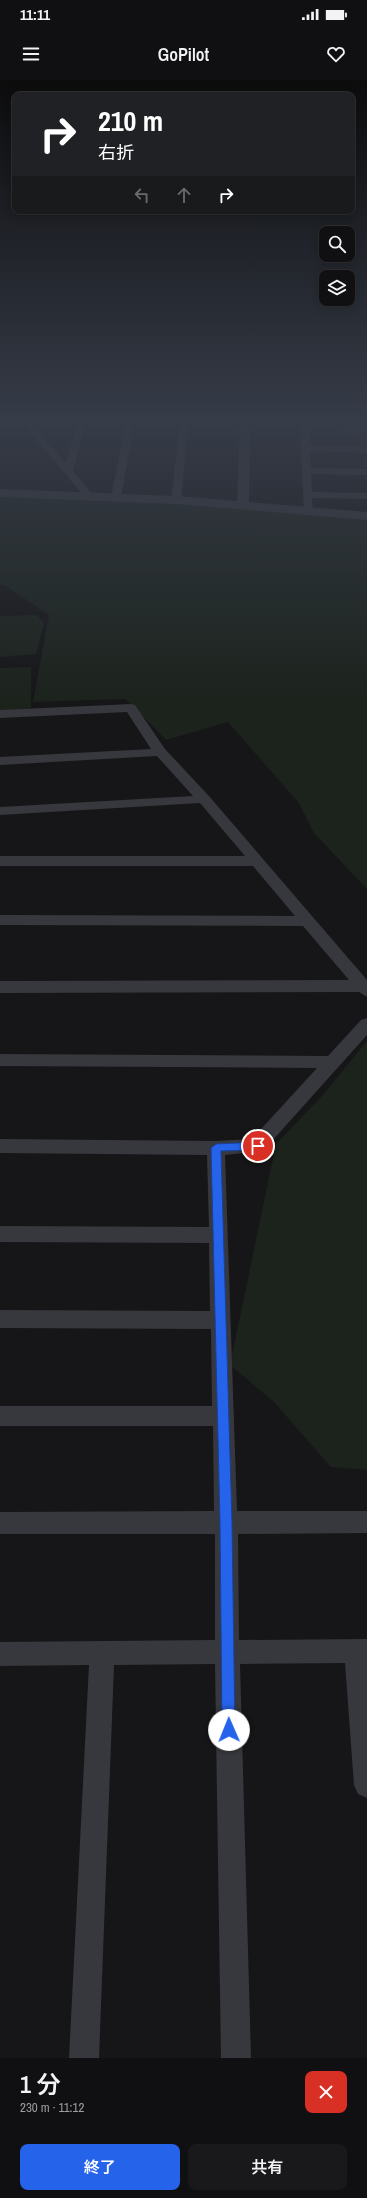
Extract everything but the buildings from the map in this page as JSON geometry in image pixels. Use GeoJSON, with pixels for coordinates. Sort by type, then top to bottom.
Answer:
{"type":"FeatureCollection","features":[{"type":"Feature","properties":{"kind":"street"},"geometry":{"type":"LineString","coordinates":[[0,714],[132,708],[160,752],[204,799],[365,989]]}},
{"type":"Feature","properties":{"kind":"street"},"geometry":{"type":"LineString","coordinates":[[0,761],[160,752]]}},
{"type":"Feature","properties":{"kind":"street"},"geometry":{"type":"LineString","coordinates":[[0,811],[204,799]]}},
{"type":"Feature","properties":{"kind":"street"},"geometry":{"type":"LineString","coordinates":[[0,861],[256,861]]}},
{"type":"Feature","properties":{"kind":"street"},"geometry":{"type":"LineString","coordinates":[[0,920],[307,921]]}},
{"type":"Feature","properties":{"kind":"street"},"geometry":{"type":"LineString","coordinates":[[0,987],[365,989]]}},
{"type":"Feature","properties":{"kind":"street"},"geometry":{"type":"LineString","coordinates":[[0,1146],[216,1148],[258,1146],[367,1024]]}},
{"type":"Feature","properties":{"kind":"street"},"geometry":{"type":"LineString","coordinates":[[0,1060],[333,1062]]}},
{"type":"Feature","properties":{"kind":"street"},"geometry":{"type":"LineString","coordinates":[[216,1148],[219,1235],[219,1320],[226,1523],[227,1652],[236,2058]]}},
{"type":"Feature","properties":{"kind":"street"},"geometry":{"type":"LineString","coordinates":[[0,1234],[219,1235]]}},
{"type":"Feature","properties":{"kind":"street"},"geometry":{"type":"LineString","coordinates":[[0,1319],[219,1320]]}},
{"type":"Feature","properties":{"kind":"street"},"geometry":{"type":"LineString","coordinates":[[0,1416],[222,1416]]}},
{"type":"Feature","properties":{"kind":"street"},"geometry":{"type":"LineString","coordinates":[[0,1523],[367,1522]]}},
{"type":"Feature","properties":{"kind":"street"},"geometry":{"type":"LineString","coordinates":[[0,1654],[361,1651],[367,1785]]}},
{"type":"Feature","properties":{"kind":"street"},"geometry":{"type":"LineString","coordinates":[[84,2058],[102,1653]]}},
{"type":"Feature","properties":{"kind":"shaded area"},"geometry":{"type":"Polygon","coordinates":[[[0,516],[367,517],[367,889],[314,833],[299,803],[228,722],[166,740],[126,699],[33,702],[49,615],[4,585],[0,585],[0,516]]]}},
{"type":"Feature","properties":{"kind":"shaded area"},"geometry":{"type":"Polygon","coordinates":[[[37,615],[44,623],[36,654],[0,657],[0,616],[37,615]]]}},
{"type":"Feature","properties":{"kind":"shaded area"},"geometry":{"type":"Polygon","coordinates":[[[31,667],[31,708],[0,711],[0,668],[31,667]]]}},
{"type":"Feature","properties":{"kind":"shaded area"},"geometry":{"type":"Polygon","coordinates":[[[367,1041],[367,1470],[331,1467],[274,1402],[230,1365],[276,1144],[322,1096],[367,1041]]]}},
{"type":"Feature","properties":{"kind":"route"},"geometry":{"type":"LineString","coordinates":[[229,1730],[226,1523],[219,1320],[219,1235],[216,1148],[258,1146]]}}]}
